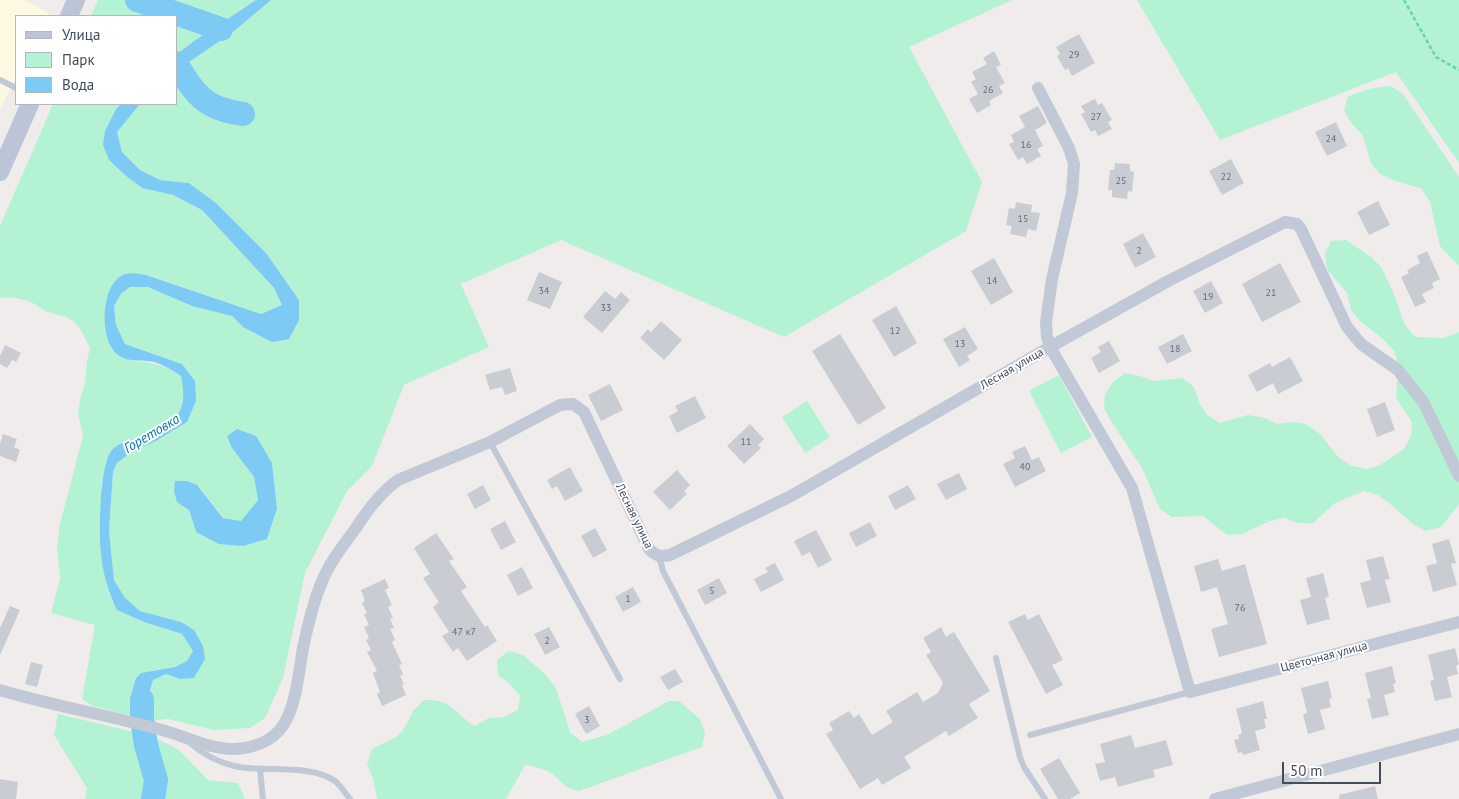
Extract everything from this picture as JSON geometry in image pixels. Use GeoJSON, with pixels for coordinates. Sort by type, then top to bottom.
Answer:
{"type":"FeatureCollection","features":[{"type":"Feature","properties":{"kind":"main road"},"geometry":{"type":"LineString","coordinates":[[68,15],[76,0]]}},
{"type":"Feature","properties":{"kind":"main road"},"geometry":{"type":"LineString","coordinates":[[0,172],[30,105]]}},
{"type":"Feature","properties":{"kind":"street"},"geometry":{"type":"LineString","coordinates":[[1038,88],[1069,148],[1074,164],[1072,193],[1052,279],[1047,314],[1047,337],[1050,347],[1132,488],[1190,692]]}},
{"type":"Feature","properties":{"kind":"street","name":"Лесная улица"},"geometry":{"type":"LineString","coordinates":[[0,690],[161,730],[220,747],[233,749],[259,744],[281,728],[288,715],[309,620],[318,591],[330,566],[368,509],[386,489],[398,480],[490,442],[560,405],[567,404],[579,407],[584,412],[649,549],[654,555],[670,555],[791,496],[1170,280],[1285,222],[1297,224],[1301,229],[1346,327],[1361,344],[1398,370],[1424,403],[1459,476]]}},
{"type":"Feature","properties":{"kind":"street","name":"Цветочная улица"},"geometry":{"type":"LineString","coordinates":[[1190,692],[1459,622]]}},
{"type":"Feature","properties":{"kind":"street"},"geometry":{"type":"LineString","coordinates":[[1215,799],[1459,734]]}},
{"type":"Feature","properties":{"kind":"lane"},"geometry":{"type":"LineString","coordinates":[[0,80],[15,88]]}},
{"type":"Feature","properties":{"kind":"lane"},"geometry":{"type":"LineString","coordinates":[[490,442],[620,679]]}},
{"type":"Feature","properties":{"kind":"lane"},"geometry":{"type":"LineString","coordinates":[[659,556],[663,571],[781,799]]}},
{"type":"Feature","properties":{"kind":"lane"},"geometry":{"type":"LineString","coordinates":[[996,658],[1020,757],[1024,767],[1045,799]]}},
{"type":"Feature","properties":{"kind":"lane"},"geometry":{"type":"LineString","coordinates":[[1030,735],[1190,692]]}},
{"type":"Feature","properties":{"kind":"lane"},"geometry":{"type":"LineString","coordinates":[[179,735],[216,761],[236,766],[303,771],[323,775],[336,782],[350,799]]}},
{"type":"Feature","properties":{"kind":"lane"},"geometry":{"type":"LineString","coordinates":[[260,769],[263,799]]}},
{"type":"Feature","properties":{"kind":"path"},"geometry":{"type":"LineString","coordinates":[[1404,0],[1436,57],[1459,70]]}},
{"type":"Feature","properties":{"kind":"shaded area"},"geometry":{"type":"Polygon","coordinates":[[[0,0],[25,0],[50,14],[15,15],[15,80],[0,109],[0,0]]]}},
{"type":"Feature","properties":{"kind":"green space"},"geometry":{"type":"Polygon","coordinates":[[[98,0],[256,0],[178,53],[178,15],[91,15],[98,0]]]}},
{"type":"Feature","properties":{"kind":"green space"},"geometry":{"type":"Polygon","coordinates":[[[271,0],[1012,0],[909,47],[982,182],[966,231],[784,337],[561,240],[461,284],[489,347],[404,385],[372,466],[347,491],[305,573],[283,678],[265,718],[250,728],[214,730],[168,719],[150,721],[148,698],[153,680],[166,674],[180,679],[205,659],[181,622],[140,611],[125,598],[114,580],[109,531],[113,472],[117,463],[133,451],[156,441],[187,422],[182,364],[125,344],[116,325],[114,306],[121,294],[131,287],[148,287],[192,306],[232,316],[243,327],[299,300],[266,253],[216,203],[189,183],[160,180],[140,170],[122,152],[117,132],[139,105],[178,105],[178,70],[233,32],[271,0]],[[232,448],[254,477],[258,500],[241,522],[224,518],[197,485],[189,510],[196,532],[267,539],[277,509],[272,463],[232,448]]]}},
{"type":"Feature","properties":{"kind":"green space"},"geometry":{"type":"Polygon","coordinates":[[[1137,0],[1459,0],[1459,163],[1396,72],[1220,140],[1137,0]]]}},
{"type":"Feature","properties":{"kind":"green space"},"geometry":{"type":"Polygon","coordinates":[[[1391,86],[1403,94],[1459,177],[1459,266],[1440,246],[1430,202],[1422,189],[1380,174],[1371,163],[1362,134],[1351,123],[1344,110],[1348,97],[1369,89],[1391,86]]]}},
{"type":"Feature","properties":{"kind":"green space"},"geometry":{"type":"Polygon","coordinates":[[[53,105],[120,105],[105,131],[109,160],[142,188],[173,195],[202,210],[274,288],[282,305],[261,314],[146,275],[105,305],[129,360],[156,364],[181,376],[184,396],[183,407],[174,421],[144,437],[128,441],[101,484],[117,610],[144,622],[182,634],[193,651],[188,661],[175,667],[141,673],[132,692],[136,717],[93,706],[82,699],[95,625],[51,613],[60,578],[57,547],[60,524],[83,436],[78,414],[85,384],[90,348],[79,328],[68,318],[46,311],[28,301],[0,298],[0,226],[53,105]]]}},
{"type":"Feature","properties":{"kind":"green space"},"geometry":{"type":"Polygon","coordinates":[[[1346,240],[1371,257],[1382,268],[1405,325],[1415,337],[1443,338],[1459,332],[1459,504],[1441,527],[1425,531],[1413,524],[1378,495],[1364,491],[1335,503],[1313,523],[1298,523],[1284,518],[1270,521],[1242,534],[1227,535],[1203,516],[1172,517],[1160,509],[1142,468],[1104,408],[1105,394],[1113,382],[1125,373],[1154,381],[1182,378],[1194,387],[1199,402],[1207,415],[1220,423],[1248,415],[1265,418],[1277,424],[1292,422],[1306,424],[1320,434],[1339,458],[1352,466],[1367,469],[1380,465],[1404,449],[1411,436],[1412,422],[1396,398],[1398,366],[1395,352],[1384,340],[1360,321],[1351,310],[1347,293],[1327,269],[1325,254],[1331,241],[1346,240]]]}},
{"type":"Feature","properties":{"kind":"green space"},"geometry":{"type":"Polygon","coordinates":[[[1059,375],[1092,437],[1061,453],[1029,391],[1059,375]]]}},
{"type":"Feature","properties":{"kind":"green space"},"geometry":{"type":"Polygon","coordinates":[[[807,401],[830,437],[805,453],[782,417],[807,401]]]}},
{"type":"Feature","properties":{"kind":"green space"},"geometry":{"type":"Polygon","coordinates":[[[509,651],[523,655],[546,675],[556,688],[570,732],[582,742],[607,735],[669,701],[679,701],[700,719],[705,733],[702,747],[579,791],[565,786],[548,772],[525,765],[506,799],[377,799],[373,778],[367,764],[372,749],[398,736],[407,724],[413,711],[424,700],[434,700],[448,704],[475,726],[489,718],[504,717],[518,710],[520,696],[510,684],[498,675],[497,660],[509,651]]]}},
{"type":"Feature","properties":{"kind":"green space"},"geometry":{"type":"Polygon","coordinates":[[[58,714],[151,736],[178,749],[208,780],[238,783],[245,799],[85,799],[87,788],[54,735],[58,714]]]}},
{"type":"Feature","properties":{"kind":"water"},"geometry":{"type":"Polygon","coordinates":[[[256,0],[271,0],[233,32],[178,70],[178,53],[256,0]]]}},
{"type":"Feature","properties":{"kind":"water"},"geometry":{"type":"Polygon","coordinates":[[[120,105],[139,105],[117,132],[122,152],[140,170],[160,180],[189,183],[216,203],[266,253],[299,300],[299,320],[289,339],[272,342],[243,327],[232,316],[192,306],[148,287],[130,287],[121,294],[114,306],[116,325],[125,344],[182,364],[195,381],[196,401],[187,422],[156,441],[133,451],[117,463],[113,472],[109,531],[114,580],[125,598],[140,611],[181,622],[194,630],[203,646],[205,659],[194,678],[180,679],[166,674],[153,680],[148,697],[150,721],[136,717],[132,692],[136,678],[141,673],[175,667],[187,661],[193,651],[182,634],[144,622],[117,610],[106,582],[102,560],[100,543],[101,497],[105,466],[114,448],[128,441],[160,431],[181,410],[183,391],[181,376],[165,366],[149,361],[125,359],[111,347],[105,328],[105,306],[108,295],[120,276],[135,273],[146,275],[261,314],[282,305],[274,288],[202,210],[173,195],[142,188],[109,160],[103,145],[105,131],[120,105]]]}},
{"type":"Feature","properties":{"kind":"water"},"geometry":{"type":"Polygon","coordinates":[[[237,429],[256,436],[272,463],[277,509],[267,539],[243,546],[219,544],[196,532],[189,510],[177,502],[174,491],[175,481],[187,481],[197,485],[223,518],[241,521],[258,500],[254,477],[232,448],[227,436],[237,429]]]}},
{"type":"Feature","properties":{"kind":"building"},"geometry":{"type":"Polygon","coordinates":[[[1079,34],[1095,63],[1072,76],[1068,68],[1065,70],[1057,56],[1060,54],[1056,47],[1079,34]]]}},
{"type":"Feature","properties":{"kind":"building"},"geometry":{"type":"Polygon","coordinates":[[[994,51],[1001,65],[996,67],[1005,83],[999,86],[1003,93],[989,101],[991,105],[977,113],[969,99],[978,94],[971,82],[976,79],[972,72],[987,64],[983,58],[994,51]]]}},
{"type":"Feature","properties":{"kind":"building"},"geometry":{"type":"Polygon","coordinates":[[[1095,99],[1098,105],[1102,103],[1112,120],[1108,122],[1112,129],[1098,136],[1095,130],[1091,132],[1081,114],[1085,112],[1081,106],[1095,99]]]}},
{"type":"Feature","properties":{"kind":"building"},"geometry":{"type":"Polygon","coordinates":[[[1038,106],[1047,123],[1035,130],[1043,146],[1037,149],[1041,156],[1027,164],[1023,157],[1018,160],[1009,144],[1014,142],[1011,135],[1025,127],[1019,116],[1038,106]]]}},
{"type":"Feature","properties":{"kind":"building"},"geometry":{"type":"Polygon","coordinates":[[[1336,122],[1347,146],[1327,156],[1315,132],[1336,122]]]}},
{"type":"Feature","properties":{"kind":"building"},"geometry":{"type":"Polygon","coordinates":[[[1231,159],[1244,183],[1222,195],[1209,171],[1231,159]]]}},
{"type":"Feature","properties":{"kind":"building"},"geometry":{"type":"Polygon","coordinates":[[[1115,163],[1130,164],[1130,171],[1134,172],[1132,192],[1128,191],[1127,199],[1112,197],[1112,190],[1108,190],[1110,170],[1114,170],[1115,163]]]}},
{"type":"Feature","properties":{"kind":"building"},"geometry":{"type":"Polygon","coordinates":[[[1378,201],[1390,225],[1369,235],[1357,212],[1378,201]]]}},
{"type":"Feature","properties":{"kind":"building"},"geometry":{"type":"Polygon","coordinates":[[[1016,202],[1032,205],[1031,212],[1040,213],[1036,231],[1028,229],[1026,237],[1010,234],[1012,226],[1006,225],[1009,208],[1015,209],[1016,202]]]}},
{"type":"Feature","properties":{"kind":"building"},"geometry":{"type":"Polygon","coordinates":[[[1143,233],[1156,257],[1135,268],[1123,244],[1143,233]]]}},
{"type":"Feature","properties":{"kind":"building"},"geometry":{"type":"Polygon","coordinates":[[[1427,251],[1440,279],[1432,283],[1434,288],[1422,294],[1426,302],[1415,307],[1401,277],[1409,273],[1407,270],[1420,263],[1417,256],[1427,251]]]}},
{"type":"Feature","properties":{"kind":"building"},"geometry":{"type":"Polygon","coordinates":[[[994,258],[1013,292],[991,305],[971,271],[994,258]]]}},
{"type":"Feature","properties":{"kind":"building"},"geometry":{"type":"Polygon","coordinates":[[[1280,263],[1301,302],[1262,322],[1242,284],[1280,263]]]}},
{"type":"Feature","properties":{"kind":"building"},"geometry":{"type":"Polygon","coordinates":[[[539,272],[562,282],[550,309],[527,300],[539,272]]]}},
{"type":"Feature","properties":{"kind":"building"},"geometry":{"type":"Polygon","coordinates":[[[1211,281],[1223,303],[1205,313],[1193,291],[1211,281]]]}},
{"type":"Feature","properties":{"kind":"building"},"geometry":{"type":"Polygon","coordinates":[[[605,291],[615,299],[621,292],[630,300],[602,333],[583,317],[605,291]]]}},
{"type":"Feature","properties":{"kind":"building"},"geometry":{"type":"Polygon","coordinates":[[[896,306],[917,343],[894,357],[872,320],[896,306]]]}},
{"type":"Feature","properties":{"kind":"building"},"geometry":{"type":"Polygon","coordinates":[[[661,321],[682,340],[664,360],[640,338],[648,329],[651,332],[661,321]]]}},
{"type":"Feature","properties":{"kind":"building"},"geometry":{"type":"Polygon","coordinates":[[[965,327],[978,349],[967,356],[970,360],[959,367],[943,339],[965,327]]]}},
{"type":"Feature","properties":{"kind":"building"},"geometry":{"type":"Polygon","coordinates":[[[840,334],[886,408],[858,425],[812,351],[840,334]]]}},
{"type":"Feature","properties":{"kind":"building"},"geometry":{"type":"Polygon","coordinates":[[[1183,334],[1192,351],[1167,364],[1158,347],[1183,334]]]}},
{"type":"Feature","properties":{"kind":"building"},"geometry":{"type":"Polygon","coordinates":[[[1109,341],[1120,361],[1099,373],[1091,358],[1101,352],[1098,347],[1109,341]]]}},
{"type":"Feature","properties":{"kind":"building"},"geometry":{"type":"Polygon","coordinates":[[[5,345],[21,353],[16,362],[12,360],[7,368],[0,364],[0,356],[5,345]]]}},
{"type":"Feature","properties":{"kind":"building"},"geometry":{"type":"Polygon","coordinates":[[[1290,357],[1303,381],[1278,394],[1273,383],[1257,392],[1248,375],[1270,363],[1272,367],[1290,357]]]}},
{"type":"Feature","properties":{"kind":"building"},"geometry":{"type":"Polygon","coordinates":[[[510,368],[517,391],[505,395],[502,387],[490,390],[485,375],[510,368]]]}},
{"type":"Feature","properties":{"kind":"building"},"geometry":{"type":"Polygon","coordinates":[[[610,384],[623,410],[601,421],[588,395],[610,384]]]}},
{"type":"Feature","properties":{"kind":"building"},"geometry":{"type":"Polygon","coordinates":[[[695,396],[706,418],[677,433],[669,416],[678,411],[675,406],[695,396]]]}},
{"type":"Feature","properties":{"kind":"building"},"geometry":{"type":"Polygon","coordinates":[[[1385,402],[1395,430],[1377,437],[1367,409],[1385,402]]]}},
{"type":"Feature","properties":{"kind":"building"},"geometry":{"type":"Polygon","coordinates":[[[750,424],[764,439],[758,445],[761,448],[744,464],[727,446],[750,424]]]}},
{"type":"Feature","properties":{"kind":"building"},"geometry":{"type":"Polygon","coordinates":[[[3,434],[17,439],[14,447],[20,450],[16,462],[0,456],[0,444],[3,434]]]}},
{"type":"Feature","properties":{"kind":"building"},"geometry":{"type":"Polygon","coordinates":[[[1025,446],[1032,460],[1039,457],[1046,471],[1015,487],[1003,464],[1015,458],[1012,452],[1025,446]]]}},
{"type":"Feature","properties":{"kind":"building"},"geometry":{"type":"Polygon","coordinates":[[[570,467],[583,491],[565,501],[557,486],[552,489],[547,480],[570,467]]]}},
{"type":"Feature","properties":{"kind":"building"},"geometry":{"type":"Polygon","coordinates":[[[677,470],[690,485],[684,491],[687,494],[670,510],[653,492],[677,470]]]}},
{"type":"Feature","properties":{"kind":"building"},"geometry":{"type":"Polygon","coordinates":[[[959,473],[967,489],[946,500],[937,484],[959,473]]]}},
{"type":"Feature","properties":{"kind":"building"},"geometry":{"type":"Polygon","coordinates":[[[483,485],[491,500],[475,509],[467,494],[483,485]]]}},
{"type":"Feature","properties":{"kind":"building"},"geometry":{"type":"Polygon","coordinates":[[[908,485],[916,499],[895,510],[888,496],[908,485]]]}},
{"type":"Feature","properties":{"kind":"building"},"geometry":{"type":"Polygon","coordinates":[[[505,521],[516,542],[501,550],[490,529],[505,521]]]}},
{"type":"Feature","properties":{"kind":"building"},"geometry":{"type":"Polygon","coordinates":[[[870,522],[877,536],[856,547],[849,533],[870,522]]]}},
{"type":"Feature","properties":{"kind":"building"},"geometry":{"type":"Polygon","coordinates":[[[595,528],[607,550],[593,558],[581,536],[595,528]]]}},
{"type":"Feature","properties":{"kind":"building"},"geometry":{"type":"Polygon","coordinates":[[[816,530],[832,560],[818,568],[810,552],[802,556],[794,541],[816,530]]]}},
{"type":"Feature","properties":{"kind":"building"},"geometry":{"type":"Polygon","coordinates":[[[436,533],[454,559],[449,561],[467,587],[461,591],[485,627],[487,625],[497,641],[467,661],[458,648],[453,652],[442,636],[449,632],[433,607],[439,602],[423,578],[430,574],[414,548],[436,533]]]}},
{"type":"Feature","properties":{"kind":"building"},"geometry":{"type":"Polygon","coordinates":[[[1449,539],[1456,563],[1451,564],[1457,585],[1433,592],[1426,566],[1437,563],[1432,544],[1449,539]]]}},
{"type":"Feature","properties":{"kind":"building"},"geometry":{"type":"Polygon","coordinates":[[[1383,556],[1390,579],[1385,580],[1391,602],[1367,608],[1360,583],[1371,580],[1366,560],[1383,556]]]}},
{"type":"Feature","properties":{"kind":"building"},"geometry":{"type":"Polygon","coordinates":[[[1218,559],[1222,571],[1245,564],[1267,644],[1219,657],[1211,629],[1228,624],[1217,587],[1201,592],[1194,566],[1218,559]]]}},
{"type":"Feature","properties":{"kind":"building"},"geometry":{"type":"Polygon","coordinates":[[[775,563],[784,580],[761,592],[754,579],[768,572],[765,568],[775,563]]]}},
{"type":"Feature","properties":{"kind":"building"},"geometry":{"type":"Polygon","coordinates":[[[522,567],[533,588],[518,596],[507,575],[522,567]]]}},
{"type":"Feature","properties":{"kind":"building"},"geometry":{"type":"Polygon","coordinates":[[[1323,573],[1329,596],[1325,598],[1330,619],[1307,625],[1300,600],[1311,597],[1306,578],[1323,573]]]}},
{"type":"Feature","properties":{"kind":"building"},"geometry":{"type":"Polygon","coordinates":[[[719,578],[727,593],[705,605],[697,590],[719,578]]]}},
{"type":"Feature","properties":{"kind":"building"},"geometry":{"type":"Polygon","coordinates":[[[385,579],[389,588],[385,590],[392,605],[388,607],[393,618],[390,619],[394,628],[390,629],[395,640],[392,642],[402,664],[399,665],[403,674],[400,676],[406,695],[382,706],[377,694],[380,692],[373,673],[377,671],[367,652],[371,650],[366,640],[369,638],[364,627],[369,625],[364,614],[367,613],[362,603],[365,601],[361,590],[385,579]]]}},
{"type":"Feature","properties":{"kind":"building"},"geometry":{"type":"Polygon","coordinates":[[[633,587],[641,602],[623,612],[615,597],[633,587]]]}},
{"type":"Feature","properties":{"kind":"building"},"geometry":{"type":"Polygon","coordinates":[[[10,606],[20,610],[0,655],[0,628],[10,606]]]}},
{"type":"Feature","properties":{"kind":"building"},"geometry":{"type":"Polygon","coordinates":[[[1025,614],[1028,620],[1039,614],[1063,660],[1052,665],[1063,685],[1046,694],[1008,622],[1025,614]]]}},
{"type":"Feature","properties":{"kind":"building"},"geometry":{"type":"Polygon","coordinates":[[[549,627],[560,647],[545,655],[534,634],[549,627]]]}},
{"type":"Feature","properties":{"kind":"building"},"geometry":{"type":"Polygon","coordinates":[[[941,627],[946,637],[954,632],[990,691],[969,704],[978,718],[949,736],[946,731],[904,757],[911,768],[882,785],[878,778],[860,789],[826,734],[833,730],[829,723],[849,711],[854,718],[859,714],[872,735],[893,722],[886,711],[917,692],[923,702],[938,693],[943,683],[926,655],[931,652],[923,638],[941,627]]]}},
{"type":"Feature","properties":{"kind":"building"},"geometry":{"type":"Polygon","coordinates":[[[1455,648],[1459,664],[1456,666],[1458,674],[1447,677],[1452,697],[1435,701],[1430,681],[1434,680],[1428,655],[1455,648]]]}},
{"type":"Feature","properties":{"kind":"building"},"geometry":{"type":"Polygon","coordinates":[[[31,662],[43,665],[37,687],[25,684],[31,662]]]}},
{"type":"Feature","properties":{"kind":"building"},"geometry":{"type":"Polygon","coordinates":[[[1392,666],[1396,683],[1393,684],[1395,692],[1384,695],[1389,715],[1372,719],[1367,699],[1371,698],[1365,673],[1392,666]]]}},
{"type":"Feature","properties":{"kind":"building"},"geometry":{"type":"Polygon","coordinates":[[[675,669],[683,682],[668,690],[660,677],[675,669]]]}},
{"type":"Feature","properties":{"kind":"building"},"geometry":{"type":"Polygon","coordinates":[[[1328,681],[1332,698],[1329,699],[1331,707],[1320,710],[1325,729],[1308,734],[1303,714],[1307,713],[1301,688],[1328,681]]]}},
{"type":"Feature","properties":{"kind":"building"},"geometry":{"type":"Polygon","coordinates":[[[1263,701],[1267,719],[1264,719],[1266,728],[1255,731],[1260,750],[1243,755],[1242,752],[1238,753],[1234,740],[1239,739],[1238,735],[1242,733],[1236,709],[1263,701]]]}},
{"type":"Feature","properties":{"kind":"building"},"geometry":{"type":"Polygon","coordinates":[[[589,706],[600,726],[586,734],[575,714],[589,706]]]}},
{"type":"Feature","properties":{"kind":"building"},"geometry":{"type":"Polygon","coordinates":[[[1131,735],[1135,748],[1166,740],[1173,765],[1153,770],[1155,777],[1118,787],[1115,777],[1100,781],[1095,764],[1105,762],[1100,744],[1131,735]]]}},
{"type":"Feature","properties":{"kind":"building"},"geometry":{"type":"Polygon","coordinates":[[[1059,758],[1080,793],[1070,799],[1058,799],[1040,769],[1059,758]]]}},
{"type":"Feature","properties":{"kind":"building"},"geometry":{"type":"Polygon","coordinates":[[[0,779],[18,782],[16,799],[0,799],[0,779]]]}},
{"type":"Feature","properties":{"kind":"building"},"geometry":{"type":"Polygon","coordinates":[[[1375,786],[1378,799],[1339,799],[1339,795],[1375,786]]]}},
{"type":"Feature","properties":{"kind":"waterway"},"geometry":{"type":"LineString","coordinates":[[137,0],[221,29]]}},
{"type":"Feature","properties":{"kind":"waterway"},"geometry":{"type":"LineString","coordinates":[[178,66],[195,91],[210,104],[230,112],[243,114]]}},
{"type":"Feature","properties":{"kind":"waterway","name":"Горетовка"},"geometry":{"type":"LineString","coordinates":[[142,700],[142,719],[146,745],[156,780],[153,799]]}}]}
